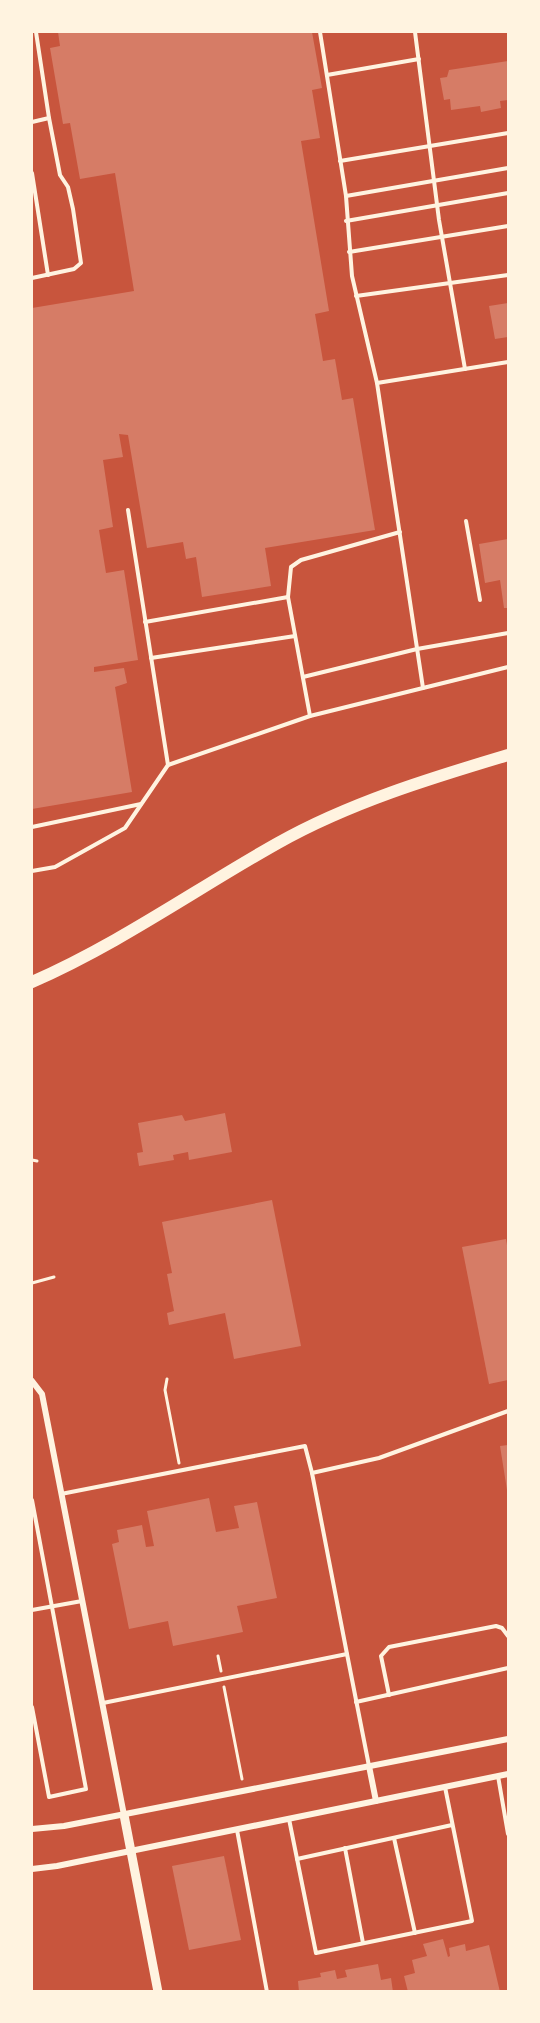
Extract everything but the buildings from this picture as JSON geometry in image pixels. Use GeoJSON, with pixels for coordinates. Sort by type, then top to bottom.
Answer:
{"type":"FeatureCollection","features":[{"type":"Feature","properties":{"kind":"highway"},"geometry":{"type":"LineString","coordinates":[[32,982],[109,944],[279,842],[315,824],[403,789],[508,755]]}},
{"type":"Feature","properties":{"kind":"street"},"geometry":{"type":"LineString","coordinates":[[32,1381],[42,1394],[158,1992]]}},
{"type":"Feature","properties":{"kind":"street"},"geometry":{"type":"LineString","coordinates":[[32,1829],[64,1826],[124,1815],[508,1739]]}},
{"type":"Feature","properties":{"kind":"street"},"geometry":{"type":"LineString","coordinates":[[369,1766],[376,1801]]}},
{"type":"Feature","properties":{"kind":"street"},"geometry":{"type":"LineString","coordinates":[[32,1869],[57,1866],[508,1774]]}},
{"type":"Feature","properties":{"kind":"lane"},"geometry":{"type":"LineString","coordinates":[[32,278],[74,270],[81,263],[68,187],[60,175],[36,32]]}},
{"type":"Feature","properties":{"kind":"lane"},"geometry":{"type":"LineString","coordinates":[[320,32],[346,196],[349,252],[356,296],[377,384],[423,688]]}},
{"type":"Feature","properties":{"kind":"lane"},"geometry":{"type":"LineString","coordinates":[[415,32],[437,204],[465,369]]}},
{"type":"Feature","properties":{"kind":"lane"},"geometry":{"type":"LineString","coordinates":[[327,75],[419,59]]}},
{"type":"Feature","properties":{"kind":"lane"},"geometry":{"type":"LineString","coordinates":[[32,122],[50,118]]}},
{"type":"Feature","properties":{"kind":"lane"},"geometry":{"type":"LineString","coordinates":[[340,161],[508,133]]}},
{"type":"Feature","properties":{"kind":"lane"},"geometry":{"type":"LineString","coordinates":[[346,196],[508,168]]}},
{"type":"Feature","properties":{"kind":"lane"},"geometry":{"type":"LineString","coordinates":[[32,174],[48,275]]}},
{"type":"Feature","properties":{"kind":"lane"},"geometry":{"type":"LineString","coordinates":[[346,221],[437,204],[508,194]]}},
{"type":"Feature","properties":{"kind":"lane"},"geometry":{"type":"LineString","coordinates":[[349,252],[508,226]]}},
{"type":"Feature","properties":{"kind":"lane"},"geometry":{"type":"LineString","coordinates":[[356,296],[508,274]]}},
{"type":"Feature","properties":{"kind":"lane"},"geometry":{"type":"LineString","coordinates":[[377,384],[508,362]]}},
{"type":"Feature","properties":{"kind":"lane"},"geometry":{"type":"LineString","coordinates":[[128,510],[168,765]]}},
{"type":"Feature","properties":{"kind":"lane"},"geometry":{"type":"LineString","coordinates":[[466,521],[480,600]]}},
{"type":"Feature","properties":{"kind":"lane"},"geometry":{"type":"LineString","coordinates":[[310,716],[288,597],[291,567],[296,562],[400,532]]}},
{"type":"Feature","properties":{"kind":"lane"},"geometry":{"type":"LineString","coordinates":[[145,622],[288,597]]}},
{"type":"Feature","properties":{"kind":"lane"},"geometry":{"type":"LineString","coordinates":[[303,677],[417,649],[508,633]]}},
{"type":"Feature","properties":{"kind":"lane"},"geometry":{"type":"LineString","coordinates":[[151,658],[295,636]]}},
{"type":"Feature","properties":{"kind":"lane"},"geometry":{"type":"LineString","coordinates":[[32,871],[55,867],[125,828],[168,765],[310,716],[508,667]]}},
{"type":"Feature","properties":{"kind":"lane"},"geometry":{"type":"LineString","coordinates":[[32,827],[141,804]]}},
{"type":"Feature","properties":{"kind":"lane"},"geometry":{"type":"LineString","coordinates":[[312,1473],[379,1458],[508,1411]]}},
{"type":"Feature","properties":{"kind":"lane"},"geometry":{"type":"LineString","coordinates":[[61,1494],[305,1446],[369,1766]]}},
{"type":"Feature","properties":{"kind":"lane"},"geometry":{"type":"LineString","coordinates":[[32,1500],[86,1789],[49,1797],[32,1707]]}},
{"type":"Feature","properties":{"kind":"lane"},"geometry":{"type":"LineString","coordinates":[[32,1610],[82,1601]]}},
{"type":"Feature","properties":{"kind":"lane"},"geometry":{"type":"LineString","coordinates":[[389,1695],[381,1659],[382,1653],[389,1647],[496,1626],[505,1630],[508,1636]]}},
{"type":"Feature","properties":{"kind":"lane"},"geometry":{"type":"LineString","coordinates":[[102,1703],[347,1654]]}},
{"type":"Feature","properties":{"kind":"lane"},"geometry":{"type":"LineString","coordinates":[[357,1702],[508,1668]]}},
{"type":"Feature","properties":{"kind":"lane"},"geometry":{"type":"LineString","coordinates":[[498,1776],[508,1834]]}},
{"type":"Feature","properties":{"kind":"lane"},"geometry":{"type":"LineString","coordinates":[[289,1818],[316,1953],[472,1921],[445,1787]]}},
{"type":"Feature","properties":{"kind":"lane"},"geometry":{"type":"LineString","coordinates":[[297,1858],[452,1825]]}},
{"type":"Feature","properties":{"kind":"lane"},"geometry":{"type":"LineString","coordinates":[[237,1829],[267,1992]]}},
{"type":"Feature","properties":{"kind":"lane"},"geometry":{"type":"LineString","coordinates":[[394,1838],[415,1933]]}},
{"type":"Feature","properties":{"kind":"lane"},"geometry":{"type":"LineString","coordinates":[[345,1848],[363,1943]]}},
{"type":"Feature","properties":{"kind":"path"},"geometry":{"type":"LineString","coordinates":[[32,1160],[37,1161]]}},
{"type":"Feature","properties":{"kind":"path"},"geometry":{"type":"LineString","coordinates":[[32,1283],[54,1277]]}},
{"type":"Feature","properties":{"kind":"path"},"geometry":{"type":"LineString","coordinates":[[167,1379],[165,1390],[180,1470]]}},
{"type":"Feature","properties":{"kind":"path"},"geometry":{"type":"LineString","coordinates":[[223,1679],[242,1779]]}}]}
